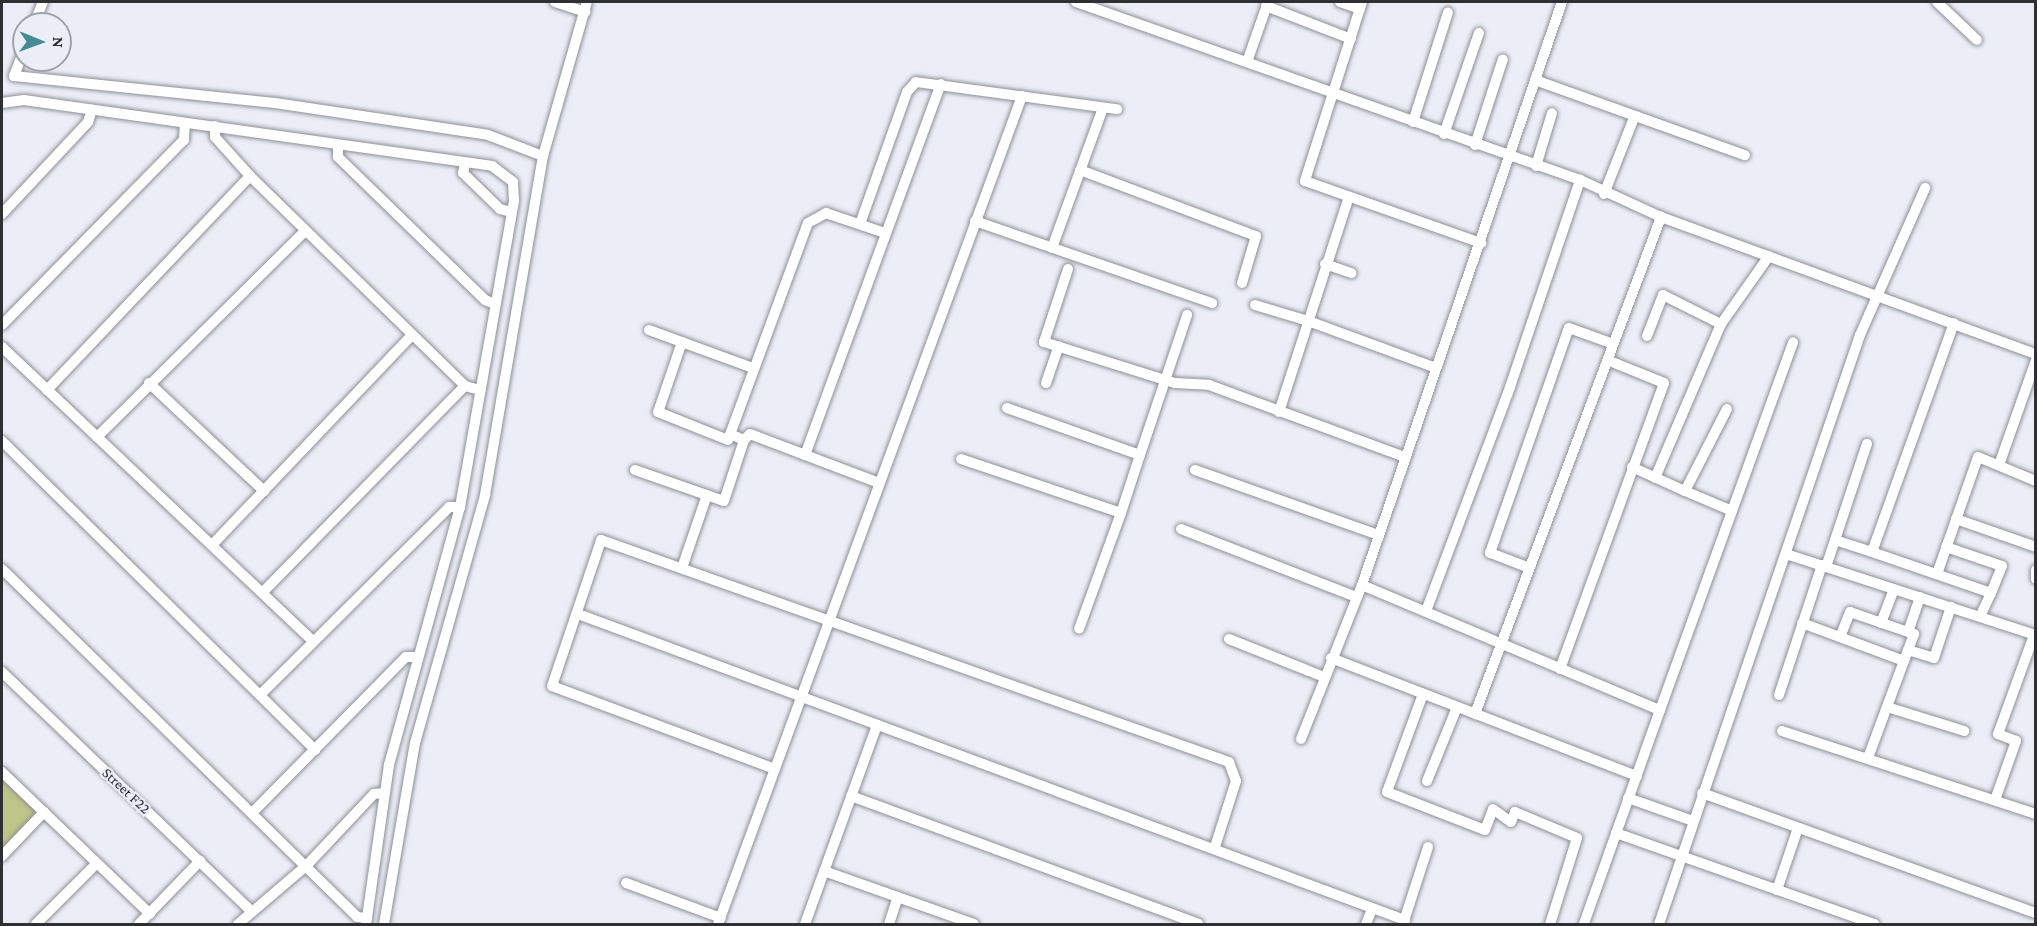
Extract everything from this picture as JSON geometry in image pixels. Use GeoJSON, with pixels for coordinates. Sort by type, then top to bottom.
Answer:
{"type":"FeatureCollection","features":[{"type":"Feature","properties":{"kind":"street"},"geometry":{"type":"LineString","coordinates":[[384,924],[415,743],[485,495],[543,156],[586,7],[555,2]]}},
{"type":"Feature","properties":{"kind":"street"},"geometry":{"type":"LineString","coordinates":[[1076,2],[1512,159],[1580,180],[1604,194],[1660,217],[1954,322],[2036,354]]}},
{"type":"Feature","properties":{"kind":"street"},"geometry":{"type":"LineString","coordinates":[[1340,2],[1361,5],[1305,181],[1480,243]]}},
{"type":"Feature","properties":{"kind":"street"},"geometry":{"type":"LineString","coordinates":[[1301,739],[1380,535],[1480,243],[1512,159],[1535,80],[1562,2]]}},
{"type":"Feature","properties":{"kind":"street"},"geometry":{"type":"LineString","coordinates":[[1937,2],[1977,40]]}},
{"type":"Feature","properties":{"kind":"street"},"geometry":{"type":"LineString","coordinates":[[1246,62],[1267,4],[1351,39]]}},
{"type":"Feature","properties":{"kind":"street"},"geometry":{"type":"LineString","coordinates":[[1413,122],[1448,12]]}},
{"type":"Feature","properties":{"kind":"street"},"geometry":{"type":"LineString","coordinates":[[1444,134],[1479,33]]}},
{"type":"Feature","properties":{"kind":"street"},"geometry":{"type":"LineString","coordinates":[[1475,145],[1503,59]]}},
{"type":"Feature","properties":{"kind":"street"},"geometry":{"type":"LineString","coordinates":[[16,72],[14,76],[275,103],[488,135],[543,156]]}},
{"type":"Feature","properties":{"kind":"street"},"geometry":{"type":"LineString","coordinates":[[1535,80],[1634,118],[1745,155]]}},
{"type":"Feature","properties":{"kind":"street"},"geometry":{"type":"LineString","coordinates":[[860,224],[907,92],[916,82],[1117,109]]}},
{"type":"Feature","properties":{"kind":"street"},"geometry":{"type":"LineString","coordinates":[[805,455],[940,84]]}},
{"type":"Feature","properties":{"kind":"street"},"geometry":{"type":"LineString","coordinates":[[626,883],[720,921],[1022,96]]}},
{"type":"Feature","properties":{"kind":"street"},"geometry":{"type":"LineString","coordinates":[[2,103],[17,99],[215,126],[492,166],[509,176],[512,212],[460,507],[418,657],[384,793],[360,921]]}},
{"type":"Feature","properties":{"kind":"street"},"geometry":{"type":"LineString","coordinates":[[1052,248],[1103,108]]}},
{"type":"Feature","properties":{"kind":"street"},"geometry":{"type":"LineString","coordinates":[[2,214],[88,122],[92,110]]}},
{"type":"Feature","properties":{"kind":"street"},"geometry":{"type":"LineString","coordinates":[[1536,166],[1552,112]]}},
{"type":"Feature","properties":{"kind":"street"},"geometry":{"type":"LineString","coordinates":[[1604,194],[1634,118]]}},
{"type":"Feature","properties":{"kind":"street"},"geometry":{"type":"LineString","coordinates":[[2,325],[184,140],[185,123]]}},
{"type":"Feature","properties":{"kind":"street"},"geometry":{"type":"LineString","coordinates":[[215,126],[215,137],[305,231],[465,386],[480,390]]}},
{"type":"Feature","properties":{"kind":"street"},"geometry":{"type":"LineString","coordinates":[[338,145],[338,158],[485,300],[495,304]]}},
{"type":"Feature","properties":{"kind":"street"},"geometry":{"type":"LineString","coordinates":[[465,163],[463,173],[500,209],[512,212]]}},
{"type":"Feature","properties":{"kind":"street"},"geometry":{"type":"LineString","coordinates":[[1080,170],[1256,236],[1242,283]]}},
{"type":"Feature","properties":{"kind":"street"},"geometry":{"type":"LineString","coordinates":[[47,390],[250,176]]}},
{"type":"Feature","properties":{"kind":"street"},"geometry":{"type":"LineString","coordinates":[[1426,611],[1510,387],[1580,180]]}},
{"type":"Feature","properties":{"kind":"street"},"geometry":{"type":"LineString","coordinates":[[1662,924],[1702,793],[1860,335],[1925,188]]}},
{"type":"Feature","properties":{"kind":"street"},"geometry":{"type":"LineString","coordinates":[[1280,412],[1325,264],[1349,197]]}},
{"type":"Feature","properties":{"kind":"street"},"geometry":{"type":"LineString","coordinates":[[682,342],[658,412],[728,440],[808,223],[826,213],[885,233]]}},
{"type":"Feature","properties":{"kind":"street"},"geometry":{"type":"LineString","coordinates":[[1475,714],[1527,567],[1537,555],[1611,344],[1660,217]]}},
{"type":"Feature","properties":{"kind":"street"},"geometry":{"type":"LineString","coordinates":[[975,221],[1212,303]]}},
{"type":"Feature","properties":{"kind":"street"},"geometry":{"type":"LineString","coordinates":[[97,437],[305,231]]}},
{"type":"Feature","properties":{"kind":"street"},"geometry":{"type":"LineString","coordinates":[[1655,478],[1720,324],[1769,256]]}},
{"type":"Feature","properties":{"kind":"street"},"geometry":{"type":"LineString","coordinates":[[1325,264],[1351,273]]}},
{"type":"Feature","properties":{"kind":"street"},"geometry":{"type":"LineString","coordinates":[[1068,269],[1044,342],[1165,380],[1209,385],[1405,457]]}},
{"type":"Feature","properties":{"kind":"street"},"geometry":{"type":"LineString","coordinates":[[1647,336],[1663,295],[1720,324]]}},
{"type":"Feature","properties":{"kind":"street"},"geometry":{"type":"LineString","coordinates":[[1255,305],[1437,368]]}},
{"type":"Feature","properties":{"kind":"street"},"geometry":{"type":"LineString","coordinates":[[1079,628],[1187,315]]}},
{"type":"Feature","properties":{"kind":"street"},"geometry":{"type":"LineString","coordinates":[[1872,552],[1954,322]]}},
{"type":"Feature","properties":{"kind":"street"},"geometry":{"type":"LineString","coordinates":[[1527,567],[1490,553],[1569,328],[1611,344]]}},
{"type":"Feature","properties":{"kind":"street"},"geometry":{"type":"LineString","coordinates":[[649,330],[753,368]]}},
{"type":"Feature","properties":{"kind":"street"},"geometry":{"type":"LineString","coordinates":[[212,545],[412,335]]}},
{"type":"Feature","properties":{"kind":"street"},"geometry":{"type":"LineString","coordinates":[[1584,924],[1730,510],[1793,342]]}},
{"type":"Feature","properties":{"kind":"street"},"geometry":{"type":"LineString","coordinates":[[1046,383],[1059,346]]}},
{"type":"Feature","properties":{"kind":"street"},"geometry":{"type":"LineString","coordinates":[[2,347],[314,642]]}},
{"type":"Feature","properties":{"kind":"street"},"geometry":{"type":"LineString","coordinates":[[1560,669],[1664,383],[1607,360]]}},
{"type":"Feature","properties":{"kind":"street"},"geometry":{"type":"LineString","coordinates":[[1999,465],[2036,360]]}},
{"type":"Feature","properties":{"kind":"street"},"geometry":{"type":"LineString","coordinates":[[149,383],[264,491]]}},
{"type":"Feature","properties":{"kind":"street"},"geometry":{"type":"LineString","coordinates":[[262,592],[465,386]]}},
{"type":"Feature","properties":{"kind":"street"},"geometry":{"type":"LineString","coordinates":[[1007,408],[1140,455]]}},
{"type":"Feature","properties":{"kind":"street"},"geometry":{"type":"LineString","coordinates":[[1685,491],[1726,409]]}},
{"type":"Feature","properties":{"kind":"street"},"geometry":{"type":"LineString","coordinates":[[730,434],[744,440]]}},
{"type":"Feature","properties":{"kind":"street"},"geometry":{"type":"LineString","coordinates":[[635,470],[724,501],[744,440],[750,434],[879,483]]}},
{"type":"Feature","properties":{"kind":"street"},"geometry":{"type":"LineString","coordinates":[[2,441],[315,750]]}},
{"type":"Feature","properties":{"kind":"street"},"geometry":{"type":"LineString","coordinates":[[1779,695],[1802,623],[1835,540],[1867,444]]}},
{"type":"Feature","properties":{"kind":"street"},"geometry":{"type":"LineString","coordinates":[[1937,574],[1978,458],[2036,481]]}},
{"type":"Feature","properties":{"kind":"street"},"geometry":{"type":"LineString","coordinates":[[961,459],[1120,513]]}},
{"type":"Feature","properties":{"kind":"street"},"geometry":{"type":"LineString","coordinates":[[1632,467],[1730,510]]}},
{"type":"Feature","properties":{"kind":"street"},"geometry":{"type":"LineString","coordinates":[[1195,470],[1380,535]]}},
{"type":"Feature","properties":{"kind":"street"},"geometry":{"type":"LineString","coordinates":[[682,568],[707,495]]}},
{"type":"Feature","properties":{"kind":"street"},"geometry":{"type":"LineString","coordinates":[[260,695],[449,507],[460,507]]}},
{"type":"Feature","properties":{"kind":"street"},"geometry":{"type":"LineString","coordinates":[[1956,519],[2036,548]]}},
{"type":"Feature","properties":{"kind":"street"},"geometry":{"type":"LineString","coordinates":[[1181,529],[1356,597]]}},
{"type":"Feature","properties":{"kind":"street"},"geometry":{"type":"LineString","coordinates":[[775,769],[552,686],[601,540],[1229,762],[1236,781],[1215,847]]}},
{"type":"Feature","properties":{"kind":"street"},"geometry":{"type":"LineString","coordinates":[[1835,540],[1991,593]]}},
{"type":"Feature","properties":{"kind":"street"},"geometry":{"type":"LineString","coordinates":[[1946,547],[2002,566],[1980,617]]}},
{"type":"Feature","properties":{"kind":"street"},"geometry":{"type":"LineString","coordinates":[[1786,554],[2035,635],[1998,734],[2016,741],[1995,800]]}},
{"type":"Feature","properties":{"kind":"street"},"geometry":{"type":"LineString","coordinates":[[2,570],[307,865],[360,921]]}},
{"type":"Feature","properties":{"kind":"street"},"geometry":{"type":"LineString","coordinates":[[2036,570],[2036,579]]}},
{"type":"Feature","properties":{"kind":"street"},"geometry":{"type":"LineString","coordinates":[[1362,585],[1660,710]]}},
{"type":"Feature","properties":{"kind":"street"},"geometry":{"type":"LineString","coordinates":[[1881,623],[1894,589]]}},
{"type":"Feature","properties":{"kind":"street"},"geometry":{"type":"LineString","coordinates":[[1908,632],[1920,597]]}},
{"type":"Feature","properties":{"kind":"street"},"geometry":{"type":"LineString","coordinates":[[1802,623],[1840,637],[1906,656],[1934,658],[1951,608]]}},
{"type":"Feature","properties":{"kind":"street"},"geometry":{"type":"LineString","coordinates":[[1840,637],[1850,612],[1914,634],[1868,758]]}},
{"type":"Feature","properties":{"kind":"street"},"geometry":{"type":"LineString","coordinates":[[578,614],[1215,847],[1404,922],[1428,847]]}},
{"type":"Feature","properties":{"kind":"street"},"geometry":{"type":"LineString","coordinates":[[1228,639],[1324,677]]}},
{"type":"Feature","properties":{"kind":"street"},"geometry":{"type":"LineString","coordinates":[[252,813],[406,657],[418,657]]}},
{"type":"Feature","properties":{"kind":"street"},"geometry":{"type":"LineString","coordinates":[[1331,658],[1637,776]]}},
{"type":"Feature","properties":{"kind":"street","name":"Street F22"},"geometry":{"type":"LineString","coordinates":[[2,672],[251,911]]}},
{"type":"Feature","properties":{"kind":"street"},"geometry":{"type":"LineString","coordinates":[[1423,694],[1387,792],[1485,830],[1493,809],[1511,822],[1515,812],[1577,838],[1550,924]]}},
{"type":"Feature","properties":{"kind":"street"},"geometry":{"type":"LineString","coordinates":[[1427,782],[1457,707]]}},
{"type":"Feature","properties":{"kind":"street"},"geometry":{"type":"LineString","coordinates":[[1887,707],[1964,731]]}},
{"type":"Feature","properties":{"kind":"street"},"geometry":{"type":"LineString","coordinates":[[805,924],[877,725]]}},
{"type":"Feature","properties":{"kind":"street"},"geometry":{"type":"LineString","coordinates":[[1782,731],[2036,814]]}},
{"type":"Feature","properties":{"kind":"street"},"geometry":{"type":"LineString","coordinates":[[2,772],[150,914]]}},
{"type":"Feature","properties":{"kind":"street"},"geometry":{"type":"LineString","coordinates":[[238,924],[307,865],[375,794],[384,793]]}},
{"type":"Feature","properties":{"kind":"street"},"geometry":{"type":"LineString","coordinates":[[1702,793],[2036,913]]}},
{"type":"Feature","properties":{"kind":"street"},"geometry":{"type":"LineString","coordinates":[[850,796],[1198,924]]}},
{"type":"Feature","properties":{"kind":"street"},"geometry":{"type":"LineString","coordinates":[[1628,798],[1694,821]]}},
{"type":"Feature","properties":{"kind":"street"},"geometry":{"type":"LineString","coordinates":[[2,856],[44,812]]}},
{"type":"Feature","properties":{"kind":"street"},"geometry":{"type":"LineString","coordinates":[[1777,890],[1798,828]]}},
{"type":"Feature","properties":{"kind":"street"},"geometry":{"type":"LineString","coordinates":[[1616,833],[1874,924]]}},
{"type":"Feature","properties":{"kind":"street"},"geometry":{"type":"LineString","coordinates":[[139,924],[200,861]]}},
{"type":"Feature","properties":{"kind":"street"},"geometry":{"type":"LineString","coordinates":[[36,924],[97,863]]}},
{"type":"Feature","properties":{"kind":"street"},"geometry":{"type":"LineString","coordinates":[[824,871],[974,924]]}},
{"type":"Feature","properties":{"kind":"street"},"geometry":{"type":"LineString","coordinates":[[889,924],[898,897]]}},
{"type":"Feature","properties":{"kind":"street"},"geometry":{"type":"LineString","coordinates":[[1366,924],[1372,909]]}},
{"type":"Feature","properties":{"kind":"green space"},"geometry":{"type":"Polygon","coordinates":[[[2,771],[44,812],[2,856],[2,771]]]}}]}
